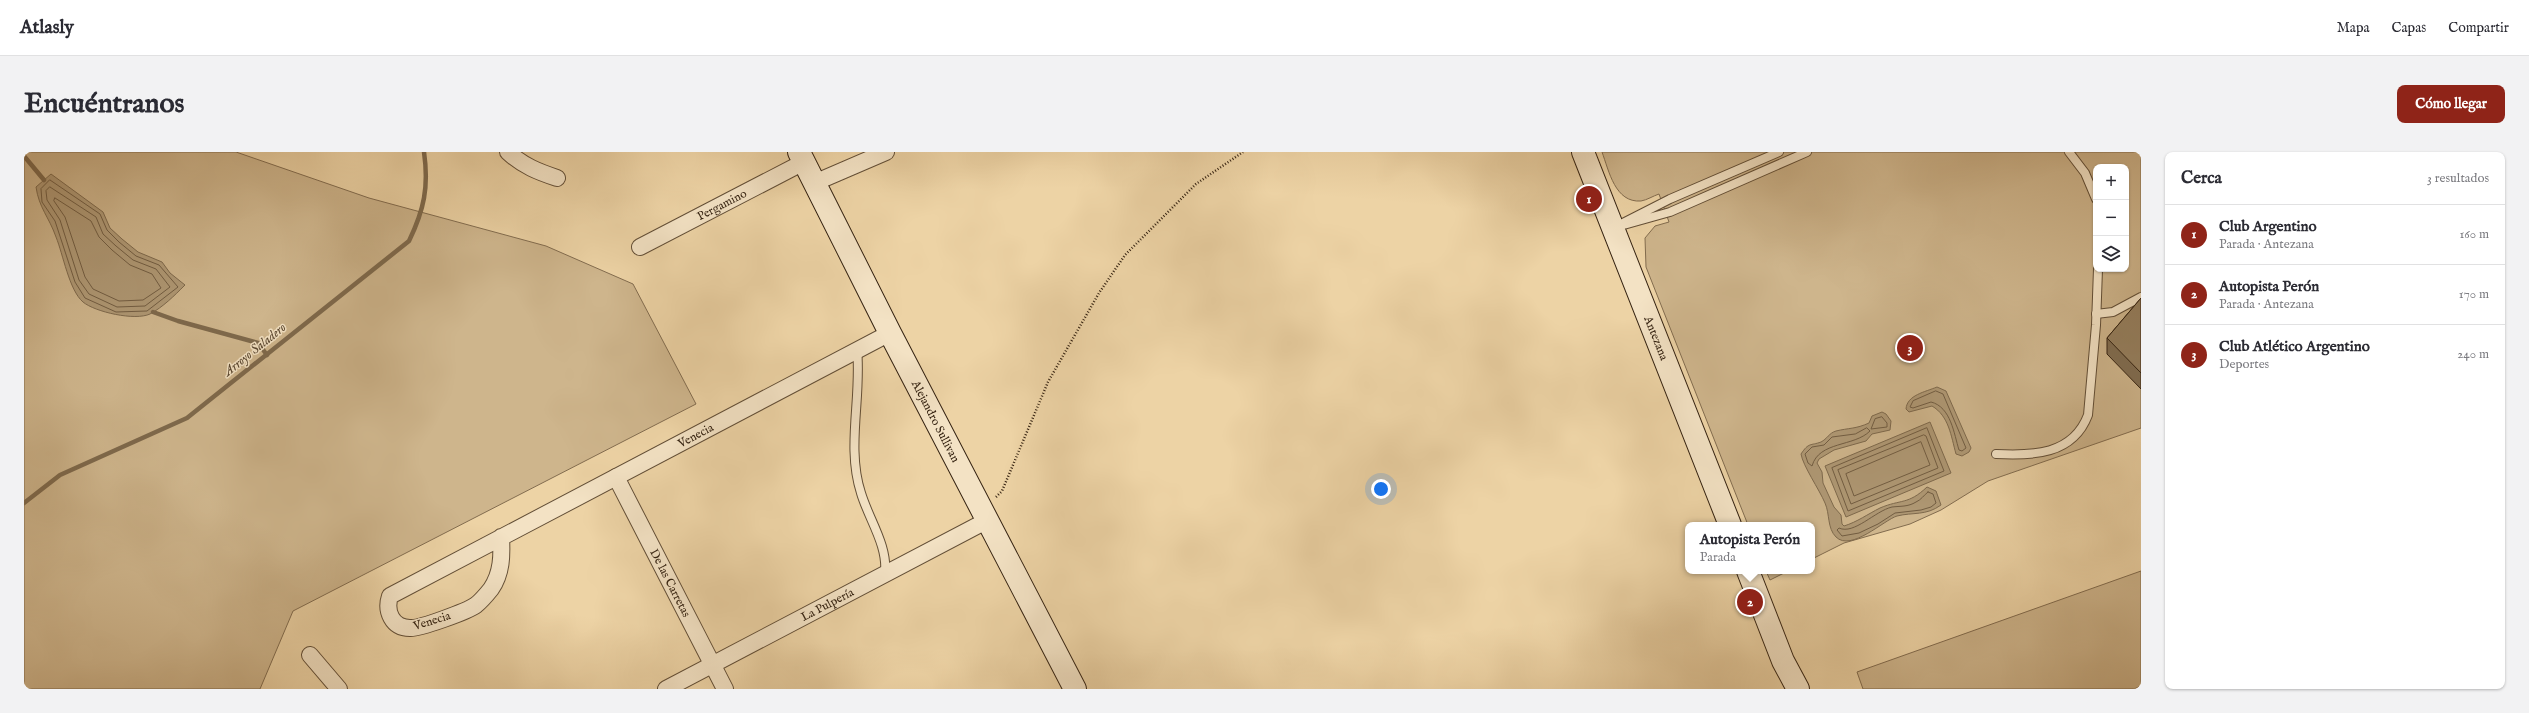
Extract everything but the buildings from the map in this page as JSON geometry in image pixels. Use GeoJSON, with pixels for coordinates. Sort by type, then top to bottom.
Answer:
{"type":"FeatureCollection","features":[{"type":"Feature","properties":{"kind":"street"},"geometry":{"type":"LineString","coordinates":[[508,152],[516,160],[535,171],[557,178]]}},
{"type":"Feature","properties":{"kind":"street"},"geometry":{"type":"LineString","coordinates":[[814,183],[886,152]]}},
{"type":"Feature","properties":{"kind":"street","name":"Antezana"},"geometry":{"type":"LineString","coordinates":[[1583,152],[1729,522]]}},
{"type":"Feature","properties":{"kind":"street","name":"Alejandro Sullivan"},"geometry":{"type":"LineString","coordinates":[[802,157],[890,333],[1075,689]]}},
{"type":"Feature","properties":{"kind":"street","name":"Pergamino"},"geometry":{"type":"LineString","coordinates":[[640,247],[802,157]]}},
{"type":"Feature","properties":{"kind":"street","name":"Venecia"},"geometry":{"type":"LineString","coordinates":[[501,536],[501,565],[496,580],[476,605],[423,626],[409,628],[395,622],[389,616],[387,604],[390,596],[501,536],[890,333]]}},
{"type":"Feature","properties":{"kind":"street","name":"De las Carretas"},"geometry":{"type":"LineString","coordinates":[[616,477],[725,689]]}},
{"type":"Feature","properties":{"kind":"street","name":"La Pulpería"},"geometry":{"type":"LineString","coordinates":[[666,689],[885,574],[985,514]]}},
{"type":"Feature","properties":{"kind":"street"},"geometry":{"type":"LineString","coordinates":[[1749,574],[1792,684]]}},
{"type":"Feature","properties":{"kind":"street"},"geometry":{"type":"LineString","coordinates":[[310,655],[339,689]]}},
{"type":"Feature","properties":{"kind":"lane"},"geometry":{"type":"LineString","coordinates":[[1613,228],[1670,199],[1779,152]]}},
{"type":"Feature","properties":{"kind":"lane"},"geometry":{"type":"LineString","coordinates":[[1613,228],[1670,212],[1807,152]]}},
{"type":"Feature","properties":{"kind":"lane"},"geometry":{"type":"LineString","coordinates":[[2069,152],[2085,173],[2093,192]]}},
{"type":"Feature","properties":{"kind":"lane"},"geometry":{"type":"LineString","coordinates":[[1996,454],[2017,455],[2050,452],[2060,448],[2083,428],[2088,416],[2098,272]]}},
{"type":"Feature","properties":{"kind":"lane"},"geometry":{"type":"LineString","coordinates":[[2096,314],[2113,312],[2141,297]]}},
{"type":"Feature","properties":{"kind":"lane"},"geometry":{"type":"LineString","coordinates":[[857,349],[859,365],[854,456],[861,493],[884,551],[885,574]]}},
{"type":"Feature","properties":{"kind":"path"},"geometry":{"type":"LineString","coordinates":[[985,514],[1002,491],[1048,382],[1099,293],[1125,255],[1196,184],[1243,152]]}},
{"type":"Feature","properties":{"kind":"shaded area"},"geometry":{"type":"Polygon","coordinates":[[[24,152],[236,152],[369,198],[546,246],[633,284],[696,404],[293,611],[260,689],[24,689],[24,152]]]}},
{"type":"Feature","properties":{"kind":"shaded area"},"geometry":{"type":"Polygon","coordinates":[[[1602,152],[2141,152],[2141,428],[1988,481],[1941,510],[1910,524],[1844,543],[1815,558],[1815,522],[1747,522],[1646,267],[1645,238],[1655,226],[1669,222],[1659,194],[1646,200],[1632,200],[1625,197],[1614,184],[1602,152]]]}},
{"type":"Feature","properties":{"kind":"shaded area"},"geometry":{"type":"Polygon","coordinates":[[[2141,571],[2141,686],[2134,689],[1863,689],[1857,672],[2141,571]]]}},
{"type":"Feature","properties":{"kind":"shaded area"},"geometry":{"type":"Polygon","coordinates":[[[1767,574],[1782,574],[1770,580],[1767,574]]]}},
{"type":"Feature","properties":{"kind":"water"},"geometry":{"type":"Polygon","coordinates":[[[51,174],[103,212],[110,228],[122,239],[138,252],[162,262],[170,273],[185,285],[159,308],[150,314],[143,316],[125,316],[106,312],[89,306],[83,302],[70,281],[56,237],[37,194],[36,187],[51,174]]]}},
{"type":"Feature","properties":{"kind":"water"},"geometry":{"type":"Polygon","coordinates":[[[1937,387],[1946,391],[1971,448],[1969,452],[1962,456],[1956,454],[1946,421],[1938,410],[1932,406],[1909,412],[1906,409],[1907,404],[1913,397],[1937,387]]]}},
{"type":"Feature","properties":{"kind":"water"},"geometry":{"type":"Polygon","coordinates":[[[1882,412],[1886,414],[1891,421],[1890,430],[1872,434],[1866,441],[1834,450],[1819,459],[1817,463],[1822,472],[1823,483],[1834,507],[1841,515],[1842,524],[1844,526],[1887,505],[1915,497],[1927,487],[1936,491],[1941,505],[1930,511],[1897,516],[1867,534],[1850,541],[1842,541],[1836,537],[1831,529],[1827,507],[1802,459],[1801,454],[1808,446],[1821,442],[1834,432],[1869,423],[1872,416],[1882,412]]]}},
{"type":"Feature","properties":{"kind":"water"},"geometry":{"type":"Polygon","coordinates":[[[1930,422],[1951,473],[1846,517],[1825,466],[1930,422]]]}},
{"type":"Feature","properties":{"kind":"waterway","name":"Arroyo Saladero"},"geometry":{"type":"LineString","coordinates":[[24,503],[60,475],[187,418],[409,241],[422,208],[424,198],[426,176],[424,152]]}},
{"type":"Feature","properties":{"kind":"waterway"},"geometry":{"type":"LineString","coordinates":[[24,156],[44,180]]}},
{"type":"Feature","properties":{"kind":"waterway"},"geometry":{"type":"LineString","coordinates":[[153,312],[178,321],[258,343],[267,355]]}},
{"type":"Feature","properties":{"kind":"place","name":"Club Argentino"},"geometry":{"type":"Point","coordinates":[1589,199]}},
{"type":"Feature","properties":{"kind":"place","name":"Club Atlético Argentino"},"geometry":{"type":"Point","coordinates":[1910,348]}},
{"type":"Feature","properties":{"kind":"place","name":"Autopista Perón"},"geometry":{"type":"Point","coordinates":[1750,602]}}]}
